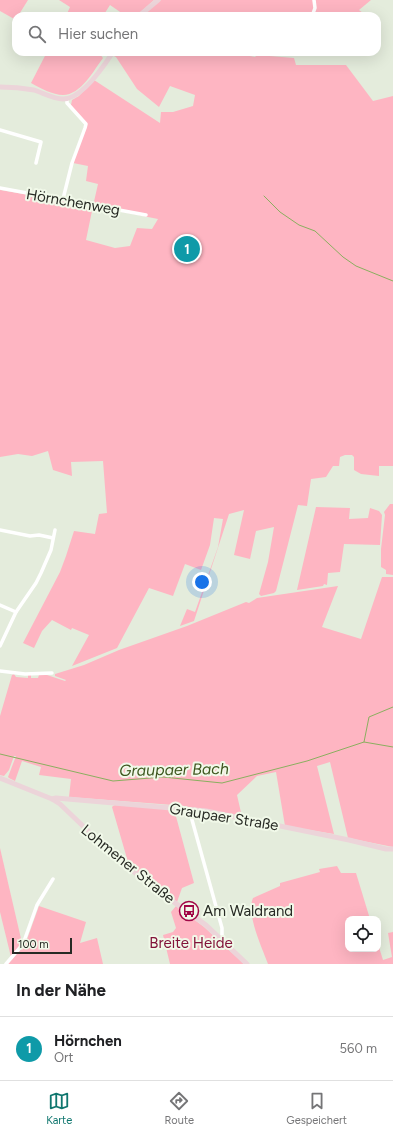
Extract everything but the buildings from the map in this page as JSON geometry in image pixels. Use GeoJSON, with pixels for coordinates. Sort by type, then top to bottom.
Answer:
{"type":"FeatureCollection","features":[{"type":"Feature","properties":{"kind":"street"},"geometry":{"type":"LineString","coordinates":[[144,12],[158,0]]}},
{"type":"Feature","properties":{"kind":"street"},"geometry":{"type":"LineString","coordinates":[[314,0],[315,8],[314,12]]}},
{"type":"Feature","properties":{"kind":"street"},"geometry":{"type":"LineString","coordinates":[[0,87],[24,88],[62,99],[67,99],[80,93],[110,56]]}},
{"type":"Feature","properties":{"kind":"street"},"geometry":{"type":"LineString","coordinates":[[63,200],[72,163],[86,128],[86,124],[67,103],[67,99]]}},
{"type":"Feature","properties":{"kind":"street"},"geometry":{"type":"LineString","coordinates":[[0,130],[41,142],[36,163]]}},
{"type":"Feature","properties":{"kind":"street","name":"Hörnchenweg"},"geometry":{"type":"LineString","coordinates":[[0,188],[146,215]]}},
{"type":"Feature","properties":{"kind":"street"},"geometry":{"type":"LineString","coordinates":[[0,530],[30,536],[39,535],[53,538]]}},
{"type":"Feature","properties":{"kind":"street"},"geometry":{"type":"LineString","coordinates":[[0,646],[16,612],[39,578],[51,550],[55,530]]}},
{"type":"Feature","properties":{"kind":"street"},"geometry":{"type":"LineString","coordinates":[[0,605],[16,612]]}},
{"type":"Feature","properties":{"kind":"street"},"geometry":{"type":"LineString","coordinates":[[0,671],[25,674],[52,673]]}},
{"type":"Feature","properties":{"kind":"street","name":"Lohmener Straße"},"geometry":{"type":"LineString","coordinates":[[0,778],[52,799],[60,804],[109,851],[206,926],[248,964]]}},
{"type":"Feature","properties":{"kind":"street","name":"Graupaer Straße"},"geometry":{"type":"LineString","coordinates":[[52,799],[56,798],[206,811],[341,838],[386,849],[393,849]]}},
{"type":"Feature","properties":{"kind":"street"},"geometry":{"type":"LineString","coordinates":[[189,809],[222,928],[221,940]]}},
{"type":"Feature","properties":{"kind":"street"},"geometry":{"type":"LineString","coordinates":[[6,964],[23,944],[37,905],[53,879]]}},
{"type":"Feature","properties":{"kind":"green space"},"geometry":{"type":"Polygon","coordinates":[[[0,0],[28,0],[20,12],[12,12],[12,18],[0,11],[0,0]]]}},
{"type":"Feature","properties":{"kind":"green space"},"geometry":{"type":"Polygon","coordinates":[[[59,0],[154,0],[140,12],[120,12],[110,5],[106,12],[68,12],[70,7],[59,0]]]}},
{"type":"Feature","properties":{"kind":"green space"},"geometry":{"type":"Polygon","coordinates":[[[161,0],[371,0],[359,10],[362,12],[146,12],[161,0]]]}},
{"type":"Feature","properties":{"kind":"green space"},"geometry":{"type":"Polygon","coordinates":[[[45,56],[101,56],[103,58],[86,81],[76,91],[70,94],[55,94],[31,83],[45,56]]]}},
{"type":"Feature","properties":{"kind":"green space"},"geometry":{"type":"Polygon","coordinates":[[[114,56],[269,56],[294,58],[296,65],[346,65],[373,101],[393,96],[393,466],[379,466],[379,476],[361,474],[354,470],[354,457],[352,455],[345,455],[340,457],[339,466],[333,466],[326,477],[311,479],[307,506],[298,505],[276,591],[274,593],[261,596],[259,594],[268,562],[274,527],[256,531],[250,559],[234,555],[244,510],[229,514],[194,621],[180,626],[187,609],[195,612],[218,547],[223,519],[214,518],[210,545],[201,570],[185,564],[173,596],[149,588],[117,648],[72,666],[89,635],[72,628],[71,630],[52,620],[42,631],[34,648],[23,643],[60,572],[74,531],[95,534],[99,514],[107,513],[103,461],[71,462],[72,476],[53,470],[48,451],[32,456],[18,454],[0,457],[0,190],[93,206],[98,184],[86,181],[88,166],[73,163],[87,125],[71,105],[72,100],[79,96],[94,80],[160,123],[161,112],[173,112],[193,106],[195,95],[170,86],[159,107],[137,89],[114,56]],[[93,206],[86,240],[115,248],[130,246],[137,228],[152,229],[158,219],[93,206]]]}},
{"type":"Feature","properties":{"kind":"green space"},"geometry":{"type":"Polygon","coordinates":[[[390,504],[393,504],[393,575],[386,574],[386,570],[381,567],[384,512],[390,504]]]}},
{"type":"Feature","properties":{"kind":"green space"},"geometry":{"type":"Polygon","coordinates":[[[316,507],[350,508],[349,519],[368,518],[370,508],[379,511],[382,515],[380,545],[344,544],[340,572],[328,573],[327,585],[324,584],[323,586],[297,590],[316,507]]]}},
{"type":"Feature","properties":{"kind":"green space"},"geometry":{"type":"Polygon","coordinates":[[[382,577],[393,577],[393,847],[348,838],[330,762],[317,766],[334,834],[285,826],[276,772],[257,776],[237,795],[242,817],[206,809],[173,805],[69,797],[71,779],[39,775],[41,767],[22,761],[15,781],[9,778],[8,777],[16,756],[14,756],[9,770],[4,776],[0,775],[0,716],[12,675],[14,674],[16,677],[28,678],[28,675],[31,675],[31,678],[38,678],[39,675],[47,675],[65,681],[66,680],[55,676],[55,674],[84,665],[119,650],[187,626],[246,602],[249,603],[257,598],[338,586],[322,627],[361,639],[382,577]]]}},
{"type":"Feature","properties":{"kind":"green space"},"geometry":{"type":"Polygon","coordinates":[[[115,805],[174,809],[194,883],[182,888],[177,902],[127,864],[128,862],[112,807],[115,805]]]}},
{"type":"Feature","properties":{"kind":"green space"},"geometry":{"type":"Polygon","coordinates":[[[0,848],[22,943],[11,957],[0,912],[0,848]]]}},
{"type":"Feature","properties":{"kind":"green space"},"geometry":{"type":"Polygon","coordinates":[[[337,866],[341,873],[356,873],[369,916],[345,916],[345,952],[380,952],[383,960],[392,957],[388,933],[393,932],[393,964],[268,964],[253,922],[251,905],[253,898],[280,886],[280,883],[320,872],[319,869],[337,866]]]}},
{"type":"Feature","properties":{"kind":"green space"},"geometry":{"type":"Polygon","coordinates":[[[39,906],[86,922],[80,943],[97,938],[103,964],[8,964],[25,945],[39,906]]]}},
{"type":"Feature","properties":{"kind":"green space","name":"Breite Heide"},"geometry":{"type":"Polygon","coordinates":[[[176,906],[204,927],[244,964],[170,964],[163,935],[173,932],[176,928],[171,912],[176,906]]]}},
{"type":"Feature","properties":{"kind":"waterway"},"geometry":{"type":"LineString","coordinates":[[264,196],[280,212],[299,225],[315,231],[343,257],[356,266],[393,281]]}},
{"type":"Feature","properties":{"kind":"waterway"},"geometry":{"type":"LineString","coordinates":[[364,742],[369,717],[393,707]]}},
{"type":"Feature","properties":{"kind":"waterway","name":"Graupaer Bach"},"geometry":{"type":"LineString","coordinates":[[0,754],[113,781],[163,777],[222,783],[307,761],[364,742],[393,747]]}},
{"type":"Feature","properties":{"kind":"place","name":"Hörnchen"},"geometry":{"type":"Point","coordinates":[187,249]}},
{"type":"Feature","properties":{"kind":"place","name":"Am Waldrand"},"geometry":{"type":"Point","coordinates":[189,911]}}]}
